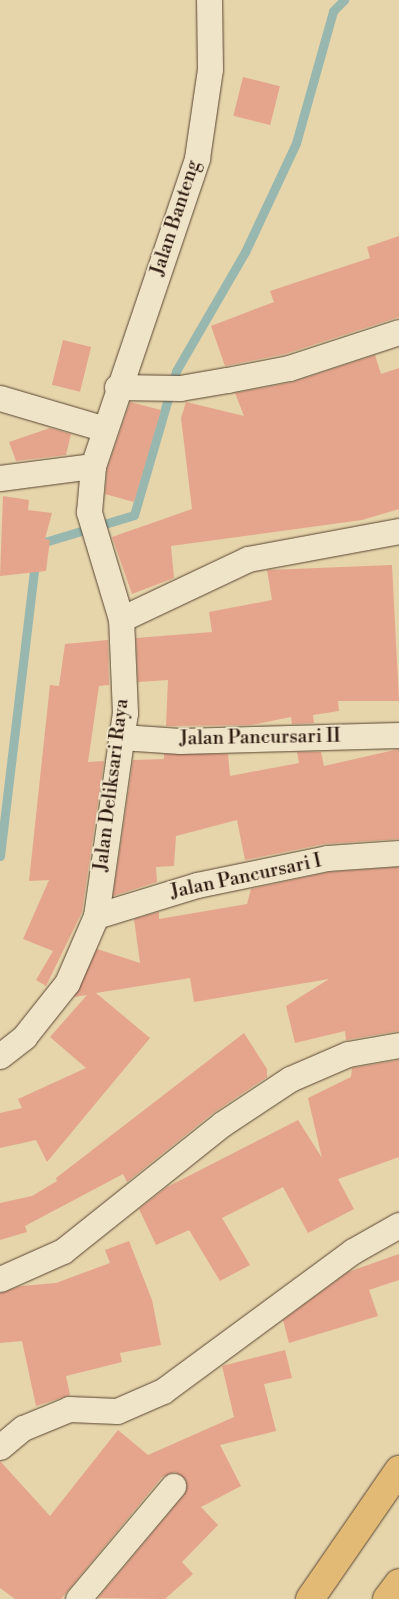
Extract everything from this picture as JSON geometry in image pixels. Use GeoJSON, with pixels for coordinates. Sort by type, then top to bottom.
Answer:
{"type":"FeatureCollection","features":[{"type":"Feature","properties":{"kind":"highway"},"geometry":{"type":"LineString","coordinates":[[310,1599],[399,1470]]}},
{"type":"Feature","properties":{"kind":"highway"},"geometry":{"type":"LineString","coordinates":[[387,1599],[399,1584]]}},
{"type":"Feature","properties":{"kind":"street","name":"Jalan Banteng"},"geometry":{"type":"LineString","coordinates":[[102,428],[196,158],[210,68],[209,0]]}},
{"type":"Feature","properties":{"kind":"street"},"geometry":{"type":"LineString","coordinates":[[116,387],[171,387],[289,368],[396,340]]}},
{"type":"Feature","properties":{"kind":"street"},"geometry":{"type":"LineString","coordinates":[[0,398],[102,428]]}},
{"type":"Feature","properties":{"kind":"street","name":"Jalan Deliksari Raya"},"geometry":{"type":"LineString","coordinates":[[0,1056],[24,1037],[67,983],[96,916],[125,713],[121,619],[96,548],[89,512],[93,466],[102,428]]}},
{"type":"Feature","properties":{"kind":"street"},"geometry":{"type":"LineString","coordinates":[[0,478],[93,466]]}},
{"type":"Feature","properties":{"kind":"street"},"geometry":{"type":"LineString","coordinates":[[121,619],[248,559],[399,531]]}},
{"type":"Feature","properties":{"kind":"street","name":"Jalan Pancursari II"},"geometry":{"type":"LineString","coordinates":[[121,738],[180,741],[399,735]]}},
{"type":"Feature","properties":{"kind":"street","name":"Jalan Pancursari I"},"geometry":{"type":"LineString","coordinates":[[96,916],[198,884],[327,858],[399,853]]}},
{"type":"Feature","properties":{"kind":"street"},"geometry":{"type":"LineString","coordinates":[[0,1279],[63,1251],[222,1124],[290,1079],[348,1054],[399,1045]]}},
{"type":"Feature","properties":{"kind":"street"},"geometry":{"type":"LineString","coordinates":[[0,1447],[23,1428],[69,1409],[117,1410],[163,1391],[353,1250],[399,1225]]}},
{"type":"Feature","properties":{"kind":"street"},"geometry":{"type":"LineString","coordinates":[[78,1599],[173,1486]]}},
{"type":"Feature","properties":{"kind":"building"},"geometry":{"type":"Polygon","coordinates":[[[243,77],[280,86],[270,125],[233,116],[243,77]]]}},
{"type":"Feature","properties":{"kind":"building"},"geometry":{"type":"Polygon","coordinates":[[[399,236],[399,317],[285,354],[225,366],[211,326],[274,302],[270,291],[370,258],[367,247],[399,236]]]}},
{"type":"Feature","properties":{"kind":"building"},"geometry":{"type":"Polygon","coordinates":[[[63,340],[91,347],[80,392],[52,385],[63,340]]]}},
{"type":"Feature","properties":{"kind":"building"},"geometry":{"type":"Polygon","coordinates":[[[375,355],[381,374],[399,368],[399,509],[362,520],[171,546],[174,578],[132,594],[112,537],[192,509],[181,418],[186,402],[244,416],[235,393],[293,382],[375,355]]]}},
{"type":"Feature","properties":{"kind":"building"},"geometry":{"type":"Polygon","coordinates":[[[130,402],[161,410],[134,502],[105,494],[107,469],[130,402]]]}},
{"type":"Feature","properties":{"kind":"building"},"geometry":{"type":"Polygon","coordinates":[[[50,428],[71,434],[66,455],[16,461],[9,442],[50,428]]]}},
{"type":"Feature","properties":{"kind":"building"},"geometry":{"type":"Polygon","coordinates":[[[3,496],[29,500],[28,510],[52,513],[45,539],[50,540],[46,571],[0,576],[3,496]]]}},
{"type":"Feature","properties":{"kind":"building"},"geometry":{"type":"Polygon","coordinates":[[[392,565],[399,701],[338,701],[339,711],[313,715],[314,723],[292,724],[291,717],[251,725],[166,726],[168,680],[138,682],[136,638],[212,632],[209,612],[272,600],[267,570],[392,565]]]}},
{"type":"Feature","properties":{"kind":"building"},"geometry":{"type":"Polygon","coordinates":[[[108,640],[109,685],[99,686],[88,762],[104,761],[82,912],[46,986],[36,980],[53,951],[23,939],[49,880],[29,881],[50,685],[59,686],[65,644],[108,640]]]}},
{"type":"Feature","properties":{"kind":"building"},"geometry":{"type":"Polygon","coordinates":[[[399,749],[399,839],[324,844],[245,860],[237,820],[176,836],[174,866],[156,867],[157,882],[113,896],[133,760],[164,759],[164,754],[228,754],[230,776],[299,763],[297,752],[321,752],[324,766],[399,749]]]}},
{"type":"Feature","properties":{"kind":"building"},"geometry":{"type":"Polygon","coordinates":[[[399,867],[399,1031],[346,1040],[345,1031],[295,1043],[286,1006],[329,979],[194,1002],[190,978],[96,993],[150,1038],[47,1162],[36,1140],[0,1148],[0,1113],[22,1108],[18,1099],[86,1068],[50,1037],[87,995],[74,997],[97,949],[140,963],[134,919],[159,912],[159,919],[247,904],[251,889],[329,872],[399,867]]]}},
{"type":"Feature","properties":{"kind":"building"},"geometry":{"type":"Polygon","coordinates":[[[244,1033],[267,1069],[267,1077],[213,1113],[127,1182],[123,1174],[25,1226],[27,1232],[0,1240],[0,1203],[32,1196],[57,1181],[56,1178],[244,1033]]]}},
{"type":"Feature","properties":{"kind":"building"},"geometry":{"type":"Polygon","coordinates":[[[399,1060],[399,1157],[338,1179],[354,1209],[308,1233],[283,1187],[222,1218],[250,1265],[220,1281],[189,1230],[156,1245],[139,1209],[167,1187],[298,1120],[322,1158],[308,1098],[351,1077],[352,1068],[399,1060]]]}},
{"type":"Feature","properties":{"kind":"building"},"geometry":{"type":"Polygon","coordinates":[[[129,1241],[152,1300],[161,1345],[120,1353],[122,1362],[66,1376],[70,1395],[36,1406],[22,1341],[0,1343],[0,1293],[21,1286],[56,1283],[110,1263],[105,1250],[129,1241]]]}},
{"type":"Feature","properties":{"kind":"building"},"geometry":{"type":"Polygon","coordinates":[[[399,1254],[399,1280],[369,1290],[378,1316],[289,1343],[283,1320],[348,1272],[399,1254]]]}},
{"type":"Feature","properties":{"kind":"building"},"geometry":{"type":"Polygon","coordinates":[[[285,1350],[292,1378],[264,1384],[276,1431],[220,1445],[241,1486],[201,1507],[218,1525],[182,1562],[193,1574],[165,1599],[98,1598],[184,1495],[186,1481],[175,1472],[162,1477],[61,1599],[15,1599],[0,1588],[0,1461],[50,1516],[118,1430],[148,1455],[234,1417],[222,1366],[285,1350]]]}},
{"type":"Feature","properties":{"kind":"waterway"},"geometry":{"type":"LineString","coordinates":[[38,544],[134,515],[176,371],[245,252],[296,143],[333,11],[344,0]]}},
{"type":"Feature","properties":{"kind":"waterway"},"geometry":{"type":"LineString","coordinates":[[0,856],[35,561]]}}]}
